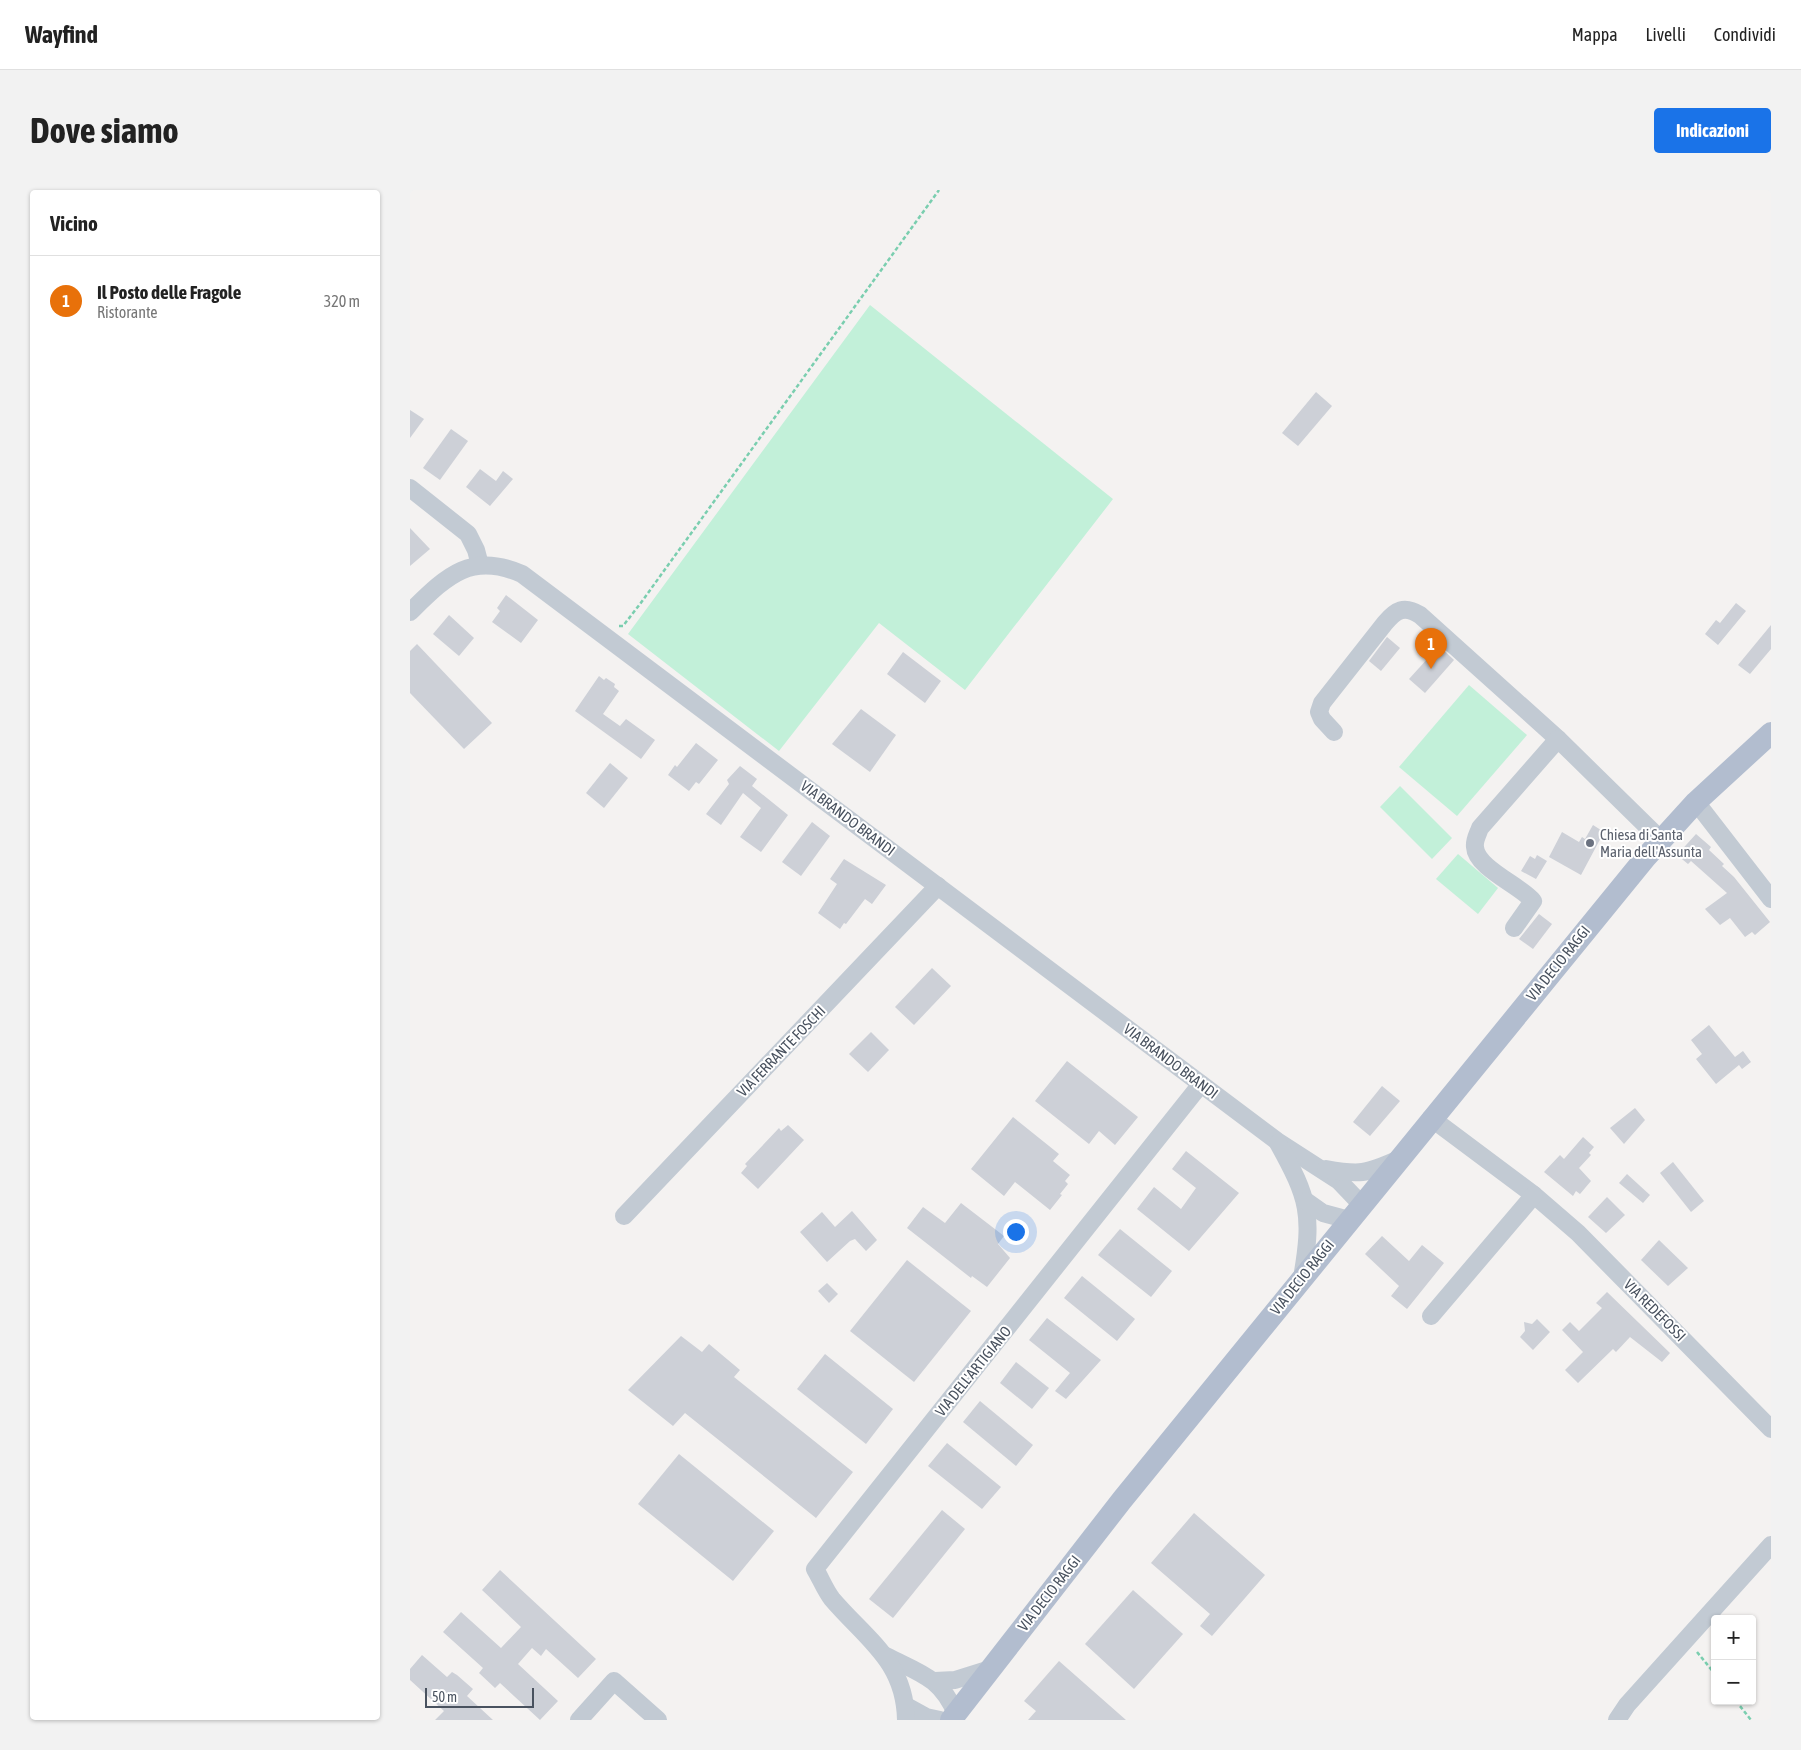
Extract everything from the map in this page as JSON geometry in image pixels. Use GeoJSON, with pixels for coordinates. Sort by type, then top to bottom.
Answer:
{"type":"FeatureCollection","features":[{"type":"Feature","properties":{"kind":"main road","name":"VIA DECIO RAGGI"},"geometry":{"type":"LineString","coordinates":[[949,1718],[990,1669],[1122,1500],[1431,1118],[1661,840],[1696,802],[1771,733]]}},
{"type":"Feature","properties":{"kind":"street"},"geometry":{"type":"LineString","coordinates":[[410,488],[468,534],[480,564]]}},
{"type":"Feature","properties":{"kind":"street","name":"VIA BRANDO BRANDI"},"geometry":{"type":"LineString","coordinates":[[410,612],[452,575],[480,564],[508,568],[537,584],[1277,1141],[1322,1169],[1347,1188],[1355,1212]]}},
{"type":"Feature","properties":{"kind":"street"},"geometry":{"type":"LineString","coordinates":[[1334,732],[1319,712],[1322,703],[1385,623],[1394,613],[1404,608],[1420,615],[1558,739],[1661,840]]}},
{"type":"Feature","properties":{"kind":"street"},"geometry":{"type":"LineString","coordinates":[[1514,928],[1533,901],[1484,862],[1475,849],[1475,840],[1480,828],[1558,739]]}},
{"type":"Feature","properties":{"kind":"street"},"geometry":{"type":"LineString","coordinates":[[1696,802],[1771,899]]}},
{"type":"Feature","properties":{"kind":"street","name":"VIA FERRANTE FOSCHI"},"geometry":{"type":"LineString","coordinates":[[624,1216],[938,886]]}},
{"type":"Feature","properties":{"kind":"street","name":"VIA DELL'ARTIGIANO"},"geometry":{"type":"LineString","coordinates":[[886,1656],[906,1713],[926,1717],[949,1718],[947,1696],[935,1681],[886,1656],[831,1598],[816,1569],[1201,1084]]}},
{"type":"Feature","properties":{"kind":"street","name":"VIA REDEFOSSI"},"geometry":{"type":"LineString","coordinates":[[1431,1118],[1534,1196],[1585,1240],[1771,1429]]}},
{"type":"Feature","properties":{"kind":"street","name":"VIA BRANDO BRANDI"},"geometry":{"type":"LineString","coordinates":[[1277,1141],[1298,1181],[1306,1201],[1308,1231],[1302,1278]]}},
{"type":"Feature","properties":{"kind":"street","name":"VIA BRANDO BRANDI"},"geometry":{"type":"LineString","coordinates":[[1322,1169],[1355,1174],[1372,1172],[1397,1160]]}},
{"type":"Feature","properties":{"kind":"street"},"geometry":{"type":"LineString","coordinates":[[1431,1316],[1534,1196]]}},
{"type":"Feature","properties":{"kind":"street"},"geometry":{"type":"LineString","coordinates":[[1306,1201],[1323,1213],[1355,1212]]}},
{"type":"Feature","properties":{"kind":"street"},"geometry":{"type":"LineString","coordinates":[[1617,1720],[1627,1705],[1771,1545]]}},
{"type":"Feature","properties":{"kind":"street"},"geometry":{"type":"LineString","coordinates":[[935,1681],[955,1680],[990,1669]]}},
{"type":"Feature","properties":{"kind":"street"},"geometry":{"type":"LineString","coordinates":[[579,1720],[614,1681],[658,1720]]}},
{"type":"Feature","properties":{"kind":"path"},"geometry":{"type":"LineString","coordinates":[[612,624],[617,627],[624,626],[939,190]]}},
{"type":"Feature","properties":{"kind":"path"},"geometry":{"type":"LineString","coordinates":[[1686,1638],[1711,1669]]}},
{"type":"Feature","properties":{"kind":"path"},"geometry":{"type":"LineString","coordinates":[[1739,1705],[1751,1720]]}},
{"type":"Feature","properties":{"kind":"green space"},"geometry":{"type":"Polygon","coordinates":[[[870,305],[1113,499],[965,690],[879,623],[779,751],[628,634],[870,305]]]}},
{"type":"Feature","properties":{"kind":"green space"},"geometry":{"type":"Polygon","coordinates":[[[1469,685],[1527,735],[1457,816],[1399,767],[1469,685]]]}},
{"type":"Feature","properties":{"kind":"green space"},"geometry":{"type":"Polygon","coordinates":[[[1400,786],[1452,838],[1432,859],[1380,807],[1400,786]]]}},
{"type":"Feature","properties":{"kind":"green space"},"geometry":{"type":"Polygon","coordinates":[[[1458,854],[1498,888],[1478,914],[1436,879],[1458,854]]]}},
{"type":"Feature","properties":{"kind":"building"},"geometry":{"type":"Polygon","coordinates":[[[1316,392],[1332,406],[1298,446],[1282,433],[1316,392]]]}},
{"type":"Feature","properties":{"kind":"building"},"geometry":{"type":"Polygon","coordinates":[[[410,410],[424,419],[410,438],[410,410]]]}},
{"type":"Feature","properties":{"kind":"building"},"geometry":{"type":"Polygon","coordinates":[[[451,429],[468,441],[440,480],[423,468],[451,429]]]}},
{"type":"Feature","properties":{"kind":"building"},"geometry":{"type":"Polygon","coordinates":[[[480,469],[496,481],[503,471],[513,479],[490,506],[466,487],[480,469]]]}},
{"type":"Feature","properties":{"kind":"building"},"geometry":{"type":"Polygon","coordinates":[[[410,528],[430,549],[410,566],[410,528]]]}},
{"type":"Feature","properties":{"kind":"building"},"geometry":{"type":"Polygon","coordinates":[[[506,595],[538,620],[521,643],[492,622],[500,611],[497,608],[506,595]]]}},
{"type":"Feature","properties":{"kind":"building"},"geometry":{"type":"Polygon","coordinates":[[[1736,603],[1746,611],[1718,645],[1705,634],[1716,620],[1720,623],[1736,603]]]}},
{"type":"Feature","properties":{"kind":"building"},"geometry":{"type":"Polygon","coordinates":[[[449,615],[474,638],[459,656],[433,634],[449,615]]]}},
{"type":"Feature","properties":{"kind":"building"},"geometry":{"type":"Polygon","coordinates":[[[1771,625],[1771,649],[1750,674],[1738,665],[1771,625]]]}},
{"type":"Feature","properties":{"kind":"building"},"geometry":{"type":"Polygon","coordinates":[[[1387,637],[1400,648],[1381,671],[1369,661],[1387,637]]]}},
{"type":"Feature","properties":{"kind":"building"},"geometry":{"type":"Polygon","coordinates":[[[417,644],[492,723],[464,749],[410,693],[410,651],[417,644]]]}},
{"type":"Feature","properties":{"kind":"building"},"geometry":{"type":"Polygon","coordinates":[[[1439,646],[1454,660],[1425,693],[1409,679],[1439,646]]]}},
{"type":"Feature","properties":{"kind":"building"},"geometry":{"type":"Polygon","coordinates":[[[903,652],[941,681],[925,703],[887,674],[903,652]]]}},
{"type":"Feature","properties":{"kind":"building"},"geometry":{"type":"Polygon","coordinates":[[[599,676],[615,684],[614,687],[619,691],[603,714],[620,726],[626,719],[655,740],[641,759],[575,711],[599,676]]]}},
{"type":"Feature","properties":{"kind":"building"},"geometry":{"type":"Polygon","coordinates":[[[861,709],[896,735],[870,772],[832,744],[861,709]]]}},
{"type":"Feature","properties":{"kind":"building"},"geometry":{"type":"Polygon","coordinates":[[[696,743],[718,760],[699,784],[696,782],[689,791],[668,775],[675,765],[677,767],[696,743]]]}},
{"type":"Feature","properties":{"kind":"building"},"geometry":{"type":"Polygon","coordinates":[[[610,763],[628,778],[604,808],[586,793],[610,763]]]}},
{"type":"Feature","properties":{"kind":"building"},"geometry":{"type":"Polygon","coordinates":[[[740,766],[757,779],[752,786],[788,815],[761,852],[740,837],[761,808],[743,793],[721,825],[706,814],[729,784],[727,780],[740,766]]]}},
{"type":"Feature","properties":{"kind":"building"},"geometry":{"type":"Polygon","coordinates":[[[812,822],[830,836],[801,876],[782,862],[812,822]]]}},
{"type":"Feature","properties":{"kind":"building"},"geometry":{"type":"Polygon","coordinates":[[[1593,825],[1604,832],[1581,875],[1549,857],[1562,832],[1579,842],[1582,837],[1585,839],[1593,825]]]}},
{"type":"Feature","properties":{"kind":"building"},"geometry":{"type":"Polygon","coordinates":[[[1696,834],[1711,847],[1709,850],[1724,864],[1722,866],[1734,877],[1770,922],[1755,935],[1752,932],[1745,937],[1730,918],[1720,925],[1705,909],[1727,893],[1691,861],[1688,864],[1677,855],[1696,834]]]}},
{"type":"Feature","properties":{"kind":"building"},"geometry":{"type":"Polygon","coordinates":[[[1537,855],[1547,861],[1536,879],[1521,871],[1530,856],[1535,859],[1537,855]]]}},
{"type":"Feature","properties":{"kind":"building"},"geometry":{"type":"Polygon","coordinates":[[[844,859],[886,885],[872,904],[865,899],[840,929],[818,913],[837,884],[830,879],[844,859]]]}},
{"type":"Feature","properties":{"kind":"building"},"geometry":{"type":"Polygon","coordinates":[[[1539,914],[1552,924],[1533,949],[1519,939],[1539,914]]]}},
{"type":"Feature","properties":{"kind":"building"},"geometry":{"type":"Polygon","coordinates":[[[932,968],[951,986],[914,1025],[895,1007],[932,968]]]}},
{"type":"Feature","properties":{"kind":"building"},"geometry":{"type":"Polygon","coordinates":[[[1709,1025],[1735,1057],[1743,1051],[1751,1062],[1742,1069],[1739,1065],[1716,1084],[1696,1059],[1702,1054],[1691,1040],[1709,1025]]]}},
{"type":"Feature","properties":{"kind":"building"},"geometry":{"type":"Polygon","coordinates":[[[871,1032],[889,1050],[868,1072],[849,1054],[871,1032]]]}},
{"type":"Feature","properties":{"kind":"building"},"geometry":{"type":"Polygon","coordinates":[[[1067,1061],[1138,1117],[1115,1145],[1099,1131],[1089,1144],[1035,1101],[1067,1061]]]}},
{"type":"Feature","properties":{"kind":"building"},"geometry":{"type":"Polygon","coordinates":[[[1382,1086],[1400,1101],[1370,1136],[1353,1122],[1382,1086]]]}},
{"type":"Feature","properties":{"kind":"building"},"geometry":{"type":"Polygon","coordinates":[[[1635,1108],[1645,1120],[1624,1144],[1610,1128],[1635,1108]]]}},
{"type":"Feature","properties":{"kind":"building"},"geometry":{"type":"Polygon","coordinates":[[[1013,1117],[1059,1154],[1053,1161],[1070,1175],[1065,1181],[1068,1184],[1060,1194],[1062,1195],[1050,1210],[1015,1182],[1004,1196],[971,1169],[1013,1117]]]}},
{"type":"Feature","properties":{"kind":"building"},"geometry":{"type":"Polygon","coordinates":[[[788,1125],[804,1140],[758,1189],[741,1173],[747,1166],[745,1164],[779,1128],[781,1131],[788,1125]]]}},
{"type":"Feature","properties":{"kind":"building"},"geometry":{"type":"Polygon","coordinates":[[[1583,1137],[1594,1147],[1589,1153],[1591,1155],[1579,1168],[1591,1181],[1580,1194],[1576,1191],[1573,1196],[1544,1172],[1560,1155],[1564,1159],[1583,1137]]]}},
{"type":"Feature","properties":{"kind":"building"},"geometry":{"type":"Polygon","coordinates":[[[1186,1151],[1239,1193],[1189,1251],[1137,1209],[1154,1187],[1181,1209],[1196,1188],[1172,1169],[1186,1151]]]}},
{"type":"Feature","properties":{"kind":"building"},"geometry":{"type":"Polygon","coordinates":[[[1673,1162],[1704,1201],[1691,1212],[1660,1173],[1673,1162]]]}},
{"type":"Feature","properties":{"kind":"building"},"geometry":{"type":"Polygon","coordinates":[[[1627,1174],[1650,1195],[1643,1203],[1619,1183],[1627,1174]]]}},
{"type":"Feature","properties":{"kind":"building"},"geometry":{"type":"Polygon","coordinates":[[[1607,1197],[1625,1215],[1606,1233],[1588,1217],[1607,1197]]]}},
{"type":"Feature","properties":{"kind":"building"},"geometry":{"type":"Polygon","coordinates":[[[961,1203],[1004,1236],[998,1244],[1010,1258],[987,1287],[972,1276],[971,1278],[907,1228],[923,1207],[945,1223],[961,1203]]]}},
{"type":"Feature","properties":{"kind":"building"},"geometry":{"type":"Polygon","coordinates":[[[852,1211],[877,1240],[866,1251],[855,1239],[850,1241],[827,1262],[800,1232],[822,1212],[835,1227],[852,1211]]]}},
{"type":"Feature","properties":{"kind":"building"},"geometry":{"type":"Polygon","coordinates":[[[1120,1229],[1172,1271],[1151,1297],[1098,1255],[1120,1229]]]}},
{"type":"Feature","properties":{"kind":"building"},"geometry":{"type":"Polygon","coordinates":[[[1382,1236],[1409,1261],[1422,1245],[1444,1263],[1407,1309],[1391,1296],[1399,1286],[1365,1254],[1382,1236]]]}},
{"type":"Feature","properties":{"kind":"building"},"geometry":{"type":"Polygon","coordinates":[[[1659,1240],[1688,1268],[1668,1286],[1641,1260],[1659,1240]]]}},
{"type":"Feature","properties":{"kind":"building"},"geometry":{"type":"Polygon","coordinates":[[[907,1260],[971,1311],[914,1382],[850,1331],[907,1260]]]}},
{"type":"Feature","properties":{"kind":"building"},"geometry":{"type":"Polygon","coordinates":[[[1082,1276],[1135,1319],[1117,1341],[1064,1298],[1082,1276]]]}},
{"type":"Feature","properties":{"kind":"building"},"geometry":{"type":"Polygon","coordinates":[[[827,1283],[838,1294],[829,1303],[818,1291],[827,1283]]]}},
{"type":"Feature","properties":{"kind":"building"},"geometry":{"type":"Polygon","coordinates":[[[1607,1292],[1670,1353],[1662,1362],[1630,1337],[1616,1352],[1613,1349],[1578,1383],[1565,1370],[1583,1352],[1562,1330],[1570,1322],[1579,1331],[1602,1308],[1596,1303],[1607,1292]]]}},
{"type":"Feature","properties":{"kind":"building"},"geometry":{"type":"Polygon","coordinates":[[[1047,1318],[1101,1360],[1066,1399],[1055,1391],[1070,1373],[1029,1340],[1047,1318]]]}},
{"type":"Feature","properties":{"kind":"building"},"geometry":{"type":"Polygon","coordinates":[[[1537,1319],[1550,1332],[1533,1350],[1520,1337],[1525,1331],[1524,1322],[1532,1324],[1537,1319]]]}},
{"type":"Feature","properties":{"kind":"building"},"geometry":{"type":"Polygon","coordinates":[[[681,1336],[702,1352],[709,1344],[740,1370],[734,1377],[853,1472],[816,1518],[685,1413],[673,1426],[628,1390],[681,1336]]]}},
{"type":"Feature","properties":{"kind":"building"},"geometry":{"type":"Polygon","coordinates":[[[825,1354],[893,1409],[866,1444],[797,1389],[825,1354]]]}},
{"type":"Feature","properties":{"kind":"building"},"geometry":{"type":"Polygon","coordinates":[[[1016,1362],[1049,1388],[1032,1409],[1000,1383],[1016,1362]]]}},
{"type":"Feature","properties":{"kind":"building"},"geometry":{"type":"Polygon","coordinates":[[[980,1401],[1033,1445],[1016,1466],[963,1422],[980,1401]]]}},
{"type":"Feature","properties":{"kind":"building"},"geometry":{"type":"Polygon","coordinates":[[[947,1443],[1001,1487],[982,1509],[928,1466],[947,1443]]]}},
{"type":"Feature","properties":{"kind":"building"},"geometry":{"type":"Polygon","coordinates":[[[679,1454],[774,1531],[733,1581],[638,1504],[679,1454]]]}},
{"type":"Feature","properties":{"kind":"building"},"geometry":{"type":"Polygon","coordinates":[[[942,1510],[965,1529],[893,1618],[869,1599],[942,1510]]]}},
{"type":"Feature","properties":{"kind":"building"},"geometry":{"type":"Polygon","coordinates":[[[1194,1513],[1265,1575],[1212,1636],[1200,1626],[1210,1614],[1151,1563],[1194,1513]]]}},
{"type":"Feature","properties":{"kind":"building"},"geometry":{"type":"Polygon","coordinates":[[[500,1570],[596,1659],[578,1678],[546,1649],[541,1656],[532,1648],[518,1664],[558,1701],[540,1720],[500,1683],[495,1688],[479,1673],[483,1668],[443,1632],[461,1612],[501,1648],[521,1627],[482,1590],[500,1570]]]}},
{"type":"Feature","properties":{"kind":"building"},"geometry":{"type":"Polygon","coordinates":[[[1133,1590],[1183,1634],[1134,1689],[1085,1644],[1133,1590]]]}},
{"type":"Feature","properties":{"kind":"building"},"geometry":{"type":"Polygon","coordinates":[[[422,1655],[447,1677],[452,1672],[473,1689],[467,1696],[493,1720],[435,1720],[444,1711],[410,1680],[410,1669],[422,1655]]]}},
{"type":"Feature","properties":{"kind":"building"},"geometry":{"type":"Polygon","coordinates":[[[1059,1661],[1126,1720],[1028,1720],[1036,1711],[1024,1701],[1059,1661]]]}},
{"type":"Feature","properties":{"kind":"place","name":"Il Posto delle Fragole"},"geometry":{"type":"Point","coordinates":[1431,669]}},
{"type":"Feature","properties":{"kind":"place","name":"Chiesa di Santa Maria dell'Assunta"},"geometry":{"type":"Point","coordinates":[1590,843]}}]}
